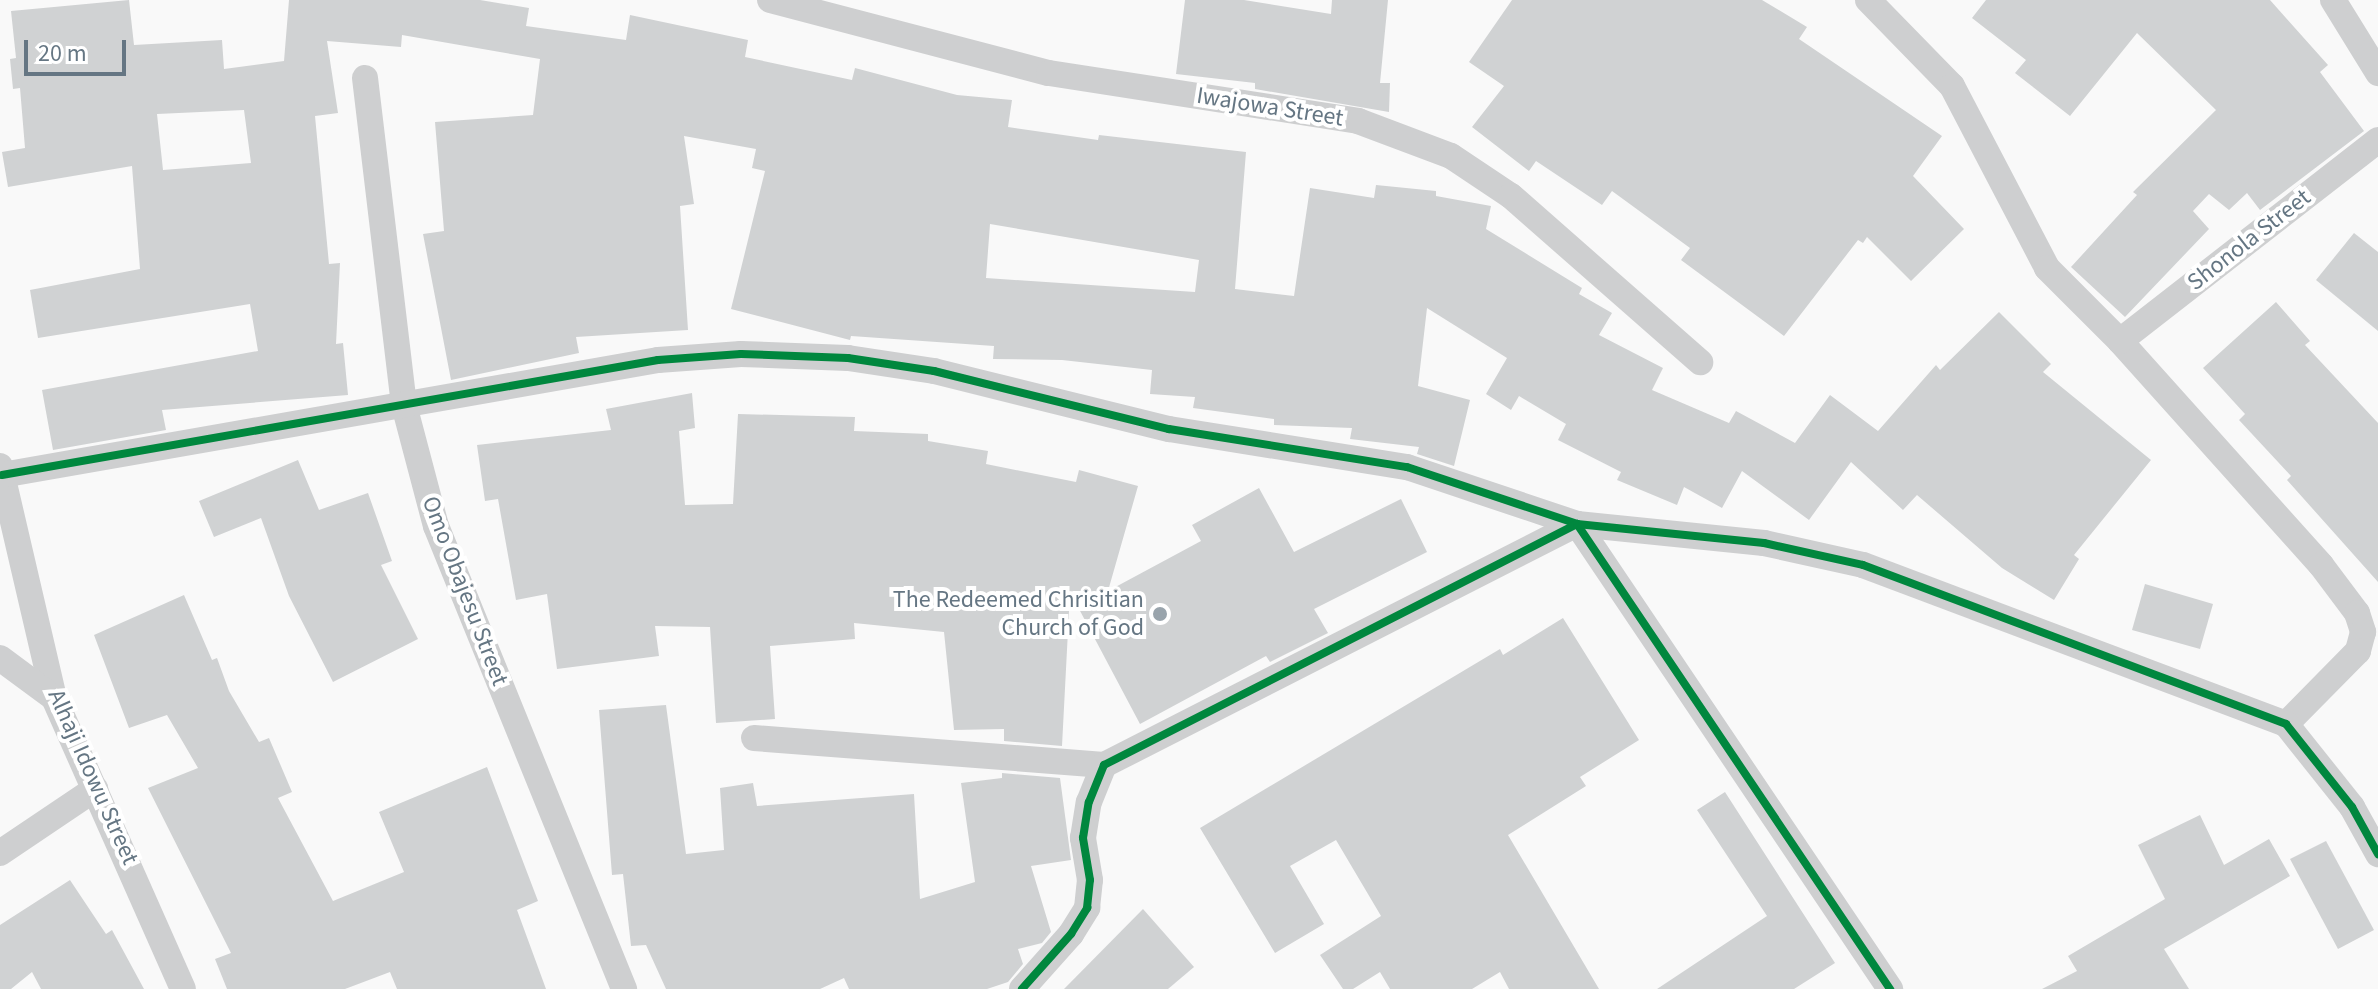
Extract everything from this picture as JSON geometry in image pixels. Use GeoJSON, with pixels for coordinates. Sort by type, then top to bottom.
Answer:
{"type":"FeatureCollection","features":[{"type":"Feature","properties":{"kind":"street","name":"Iwajowa Street"},"geometry":{"type":"LineString","coordinates":[[770,0],[1049,73],[1358,121],[1451,156],[1511,196],[1700,362]]}},
{"type":"Feature","properties":{"kind":"street"},"geometry":{"type":"LineString","coordinates":[[1868,0],[1952,86],[2047,268],[2120,341],[2321,565],[2357,613],[2363,632],[2358,651],[2286,724]]}},
{"type":"Feature","properties":{"kind":"street"},"geometry":{"type":"LineString","coordinates":[[2333,0],[2378,73]]}},
{"type":"Feature","properties":{"kind":"street","name":"Omo Obajesu Street"},"geometry":{"type":"LineString","coordinates":[[365,78],[404,405],[436,526],[624,989]]}},
{"type":"Feature","properties":{"kind":"street","name":"Shonola Street"},"geometry":{"type":"LineString","coordinates":[[2120,341],[2378,140]]}},
{"type":"Feature","properties":{"kind":"street"},"geometry":{"type":"LineString","coordinates":[[1,470],[404,405],[658,360],[741,354],[848,358],[934,371],[1169,429],[1407,467],[1577,524],[1764,543],[1863,565],[2286,724],[2352,807],[2378,854]]}},
{"type":"Feature","properties":{"kind":"street","name":"Alhaji Idowu Street"},"geometry":{"type":"LineString","coordinates":[[1,470],[54,698],[183,989]]}},
{"type":"Feature","properties":{"kind":"street"},"geometry":{"type":"LineString","coordinates":[[754,738],[1104,765],[1577,524]]}},
{"type":"Feature","properties":{"kind":"street"},"geometry":{"type":"LineString","coordinates":[[1577,524],[1890,989]]}},
{"type":"Feature","properties":{"kind":"street"},"geometry":{"type":"LineString","coordinates":[[0,658],[54,698]]}},
{"type":"Feature","properties":{"kind":"street"},"geometry":{"type":"LineString","coordinates":[[1022,989],[1071,934],[1087,908],[1090,880],[1083,838],[1089,802],[1104,765]]}},
{"type":"Feature","properties":{"kind":"street"},"geometry":{"type":"LineString","coordinates":[[0,853],[95,789]]}},
{"type":"Feature","properties":{"kind":"building"},"geometry":{"type":"Polygon","coordinates":[[[129,0],[134,45],[222,40],[224,69],[284,61],[289,0],[480,0],[529,8],[526,26],[626,40],[630,15],[748,40],[745,57],[852,80],[855,68],[957,95],[1012,100],[1008,127],[1098,140],[1099,135],[1246,152],[1235,289],[1294,296],[1310,188],[1374,198],[1376,185],[1436,191],[1436,196],[1491,206],[1486,229],[1582,288],[1579,294],[1612,313],[1599,335],[1663,368],[1652,390],[1729,423],[1736,411],[1795,443],[1830,395],[1878,431],[1936,365],[1940,370],[1999,312],[2051,364],[2043,372],[2151,460],[2074,555],[2079,559],[2054,600],[2002,568],[1917,495],[1903,510],[1851,462],[1809,520],[1742,471],[1722,508],[1684,487],[1677,505],[1617,480],[1621,472],[1558,440],[1566,424],[1519,396],[1511,410],[1486,394],[1507,358],[1427,308],[1418,386],[1470,400],[1454,466],[1417,454],[1419,447],[1350,439],[1352,428],[1274,425],[1274,419],[1193,408],[1195,397],[1150,394],[1152,370],[1062,360],[993,359],[994,346],[851,336],[850,340],[731,309],[765,171],[752,168],[756,149],[684,136],[694,204],[680,206],[688,330],[576,337],[579,353],[451,380],[423,234],[444,231],[435,122],[533,115],[540,59],[402,35],[401,47],[327,41],[338,113],[315,116],[329,264],[340,263],[336,344],[343,343],[348,395],[162,410],[166,430],[53,450],[42,390],[258,351],[250,304],[38,338],[30,290],[140,269],[132,166],[8,187],[2,152],[25,148],[20,88],[13,89],[10,59],[16,58],[11,11],[129,0]],[[244,110],[157,114],[163,170],[251,163],[244,110]],[[990,224],[986,278],[1195,292],[1199,260],[990,224]]]}},
{"type":"Feature","properties":{"kind":"building"},"geometry":{"type":"Polygon","coordinates":[[[1185,0],[1244,0],[1331,14],[1332,0],[1388,0],[1380,83],[1390,83],[1389,112],[1255,89],[1255,83],[1176,74],[1185,0]]]}},
{"type":"Feature","properties":{"kind":"building"},"geometry":{"type":"Polygon","coordinates":[[[1512,0],[1762,0],[1807,27],[1799,39],[1942,136],[1913,176],[1964,229],[1911,281],[1867,237],[1863,243],[1858,240],[1784,336],[1681,260],[1690,248],[1612,191],[1602,205],[1536,161],[1529,171],[1472,127],[1504,86],[1469,62],[1512,0]]]}},
{"type":"Feature","properties":{"kind":"building"},"geometry":{"type":"Polygon","coordinates":[[[1986,0],[2270,0],[2328,65],[2320,72],[2364,131],[2260,210],[2247,193],[2229,210],[2209,194],[2193,211],[2209,229],[2125,317],[2071,267],[2137,195],[2133,192],[2216,110],[2137,33],[2070,116],[2015,73],[2026,60],[1972,18],[1986,0]]]}},
{"type":"Feature","properties":{"kind":"building"},"geometry":{"type":"Polygon","coordinates":[[[2354,233],[2378,252],[2378,331],[2316,280],[2354,233]]]}},
{"type":"Feature","properties":{"kind":"building"},"geometry":{"type":"Polygon","coordinates":[[[2276,302],[2310,341],[2305,345],[2378,423],[2378,582],[2287,480],[2291,476],[2239,420],[2245,414],[2203,368],[2276,302]]]}},
{"type":"Feature","properties":{"kind":"building"},"geometry":{"type":"Polygon","coordinates":[[[692,393],[695,428],[679,431],[685,505],[733,504],[738,414],[855,417],[854,431],[928,434],[928,441],[988,451],[986,464],[1076,482],[1079,470],[1138,486],[1108,591],[1201,541],[1192,525],[1259,488],[1294,552],[1401,499],[1427,552],[1314,609],[1328,633],[1270,662],[1266,656],[1140,724],[1070,592],[1062,746],[1004,741],[1004,729],[954,730],[944,632],[854,623],[855,639],[770,646],[775,719],[716,723],[710,627],[655,626],[659,656],[557,669],[547,594],[516,600],[498,499],[485,501],[477,445],[611,430],[606,409],[692,393]]]}},
{"type":"Feature","properties":{"kind":"building"},"geometry":{"type":"Polygon","coordinates":[[[298,460],[319,510],[368,493],[392,561],[381,565],[418,639],[333,682],[289,596],[261,518],[214,537],[199,501],[298,460]]]}},
{"type":"Feature","properties":{"kind":"building"},"geometry":{"type":"Polygon","coordinates":[[[2145,584],[2213,604],[2200,649],[2132,630],[2145,584]]]}},
{"type":"Feature","properties":{"kind":"building"},"geometry":{"type":"Polygon","coordinates":[[[184,595],[212,660],[217,658],[229,691],[259,742],[269,738],[292,792],[278,798],[333,901],[404,872],[379,812],[487,767],[538,901],[517,910],[546,989],[397,989],[390,972],[345,989],[227,989],[215,959],[231,953],[148,788],[198,768],[167,715],[129,728],[94,635],[184,595]]]}},
{"type":"Feature","properties":{"kind":"building"},"geometry":{"type":"Polygon","coordinates":[[[1563,618],[1639,740],[1580,777],[1586,786],[1508,835],[1599,989],[1509,989],[1500,972],[1472,989],[1390,989],[1380,972],[1353,989],[1343,989],[1320,955],[1381,916],[1336,840],[1290,866],[1324,924],[1275,953],[1200,828],[1500,649],[1503,655],[1563,618]]]}},
{"type":"Feature","properties":{"kind":"building"},"geometry":{"type":"Polygon","coordinates":[[[666,705],[686,854],[724,850],[720,788],[753,783],[757,806],[914,794],[920,899],[975,882],[961,783],[1002,778],[1002,773],[1060,778],[1071,860],[1031,866],[1051,932],[1042,943],[1018,949],[1023,964],[1008,982],[987,989],[849,989],[844,978],[820,989],[666,989],[646,945],[631,946],[623,874],[612,875],[599,710],[666,705]]]}},
{"type":"Feature","properties":{"kind":"building"},"geometry":{"type":"Polygon","coordinates":[[[1725,792],[1835,963],[1794,989],[1657,989],[1767,916],[1697,810],[1725,792]]]}},
{"type":"Feature","properties":{"kind":"building"},"geometry":{"type":"Polygon","coordinates":[[[2200,815],[2224,865],[2269,839],[2290,876],[2164,949],[2189,989],[2042,989],[2077,971],[2068,956],[2165,899],[2138,845],[2200,815]]]}},
{"type":"Feature","properties":{"kind":"building"},"geometry":{"type":"Polygon","coordinates":[[[2326,841],[2374,930],[2338,949],[2290,859],[2326,841]]]}},
{"type":"Feature","properties":{"kind":"building"},"geometry":{"type":"Polygon","coordinates":[[[70,880],[106,934],[112,930],[144,989],[41,989],[32,972],[11,989],[0,989],[0,925],[70,880]]]}},
{"type":"Feature","properties":{"kind":"building"},"geometry":{"type":"Polygon","coordinates":[[[1143,909],[1194,967],[1168,989],[1064,989],[1143,909]]]}},
{"type":"Feature","properties":{"kind":"cycle path"},"geometry":{"type":"LineString","coordinates":[[2,475],[658,360],[741,354],[848,358],[934,371],[1169,429],[1407,467],[1577,524],[1890,989]]}},
{"type":"Feature","properties":{"kind":"cycle path"},"geometry":{"type":"LineString","coordinates":[[1022,989],[1071,934],[1087,908],[1090,880],[1083,838],[1089,802],[1104,765],[1577,524],[1764,543],[1863,565],[2286,724],[2352,807],[2378,854]]}},
{"type":"Feature","properties":{"kind":"place","name":"The Redeemed Chrisitian Church of God"},"geometry":{"type":"Point","coordinates":[1160,614]}}]}
